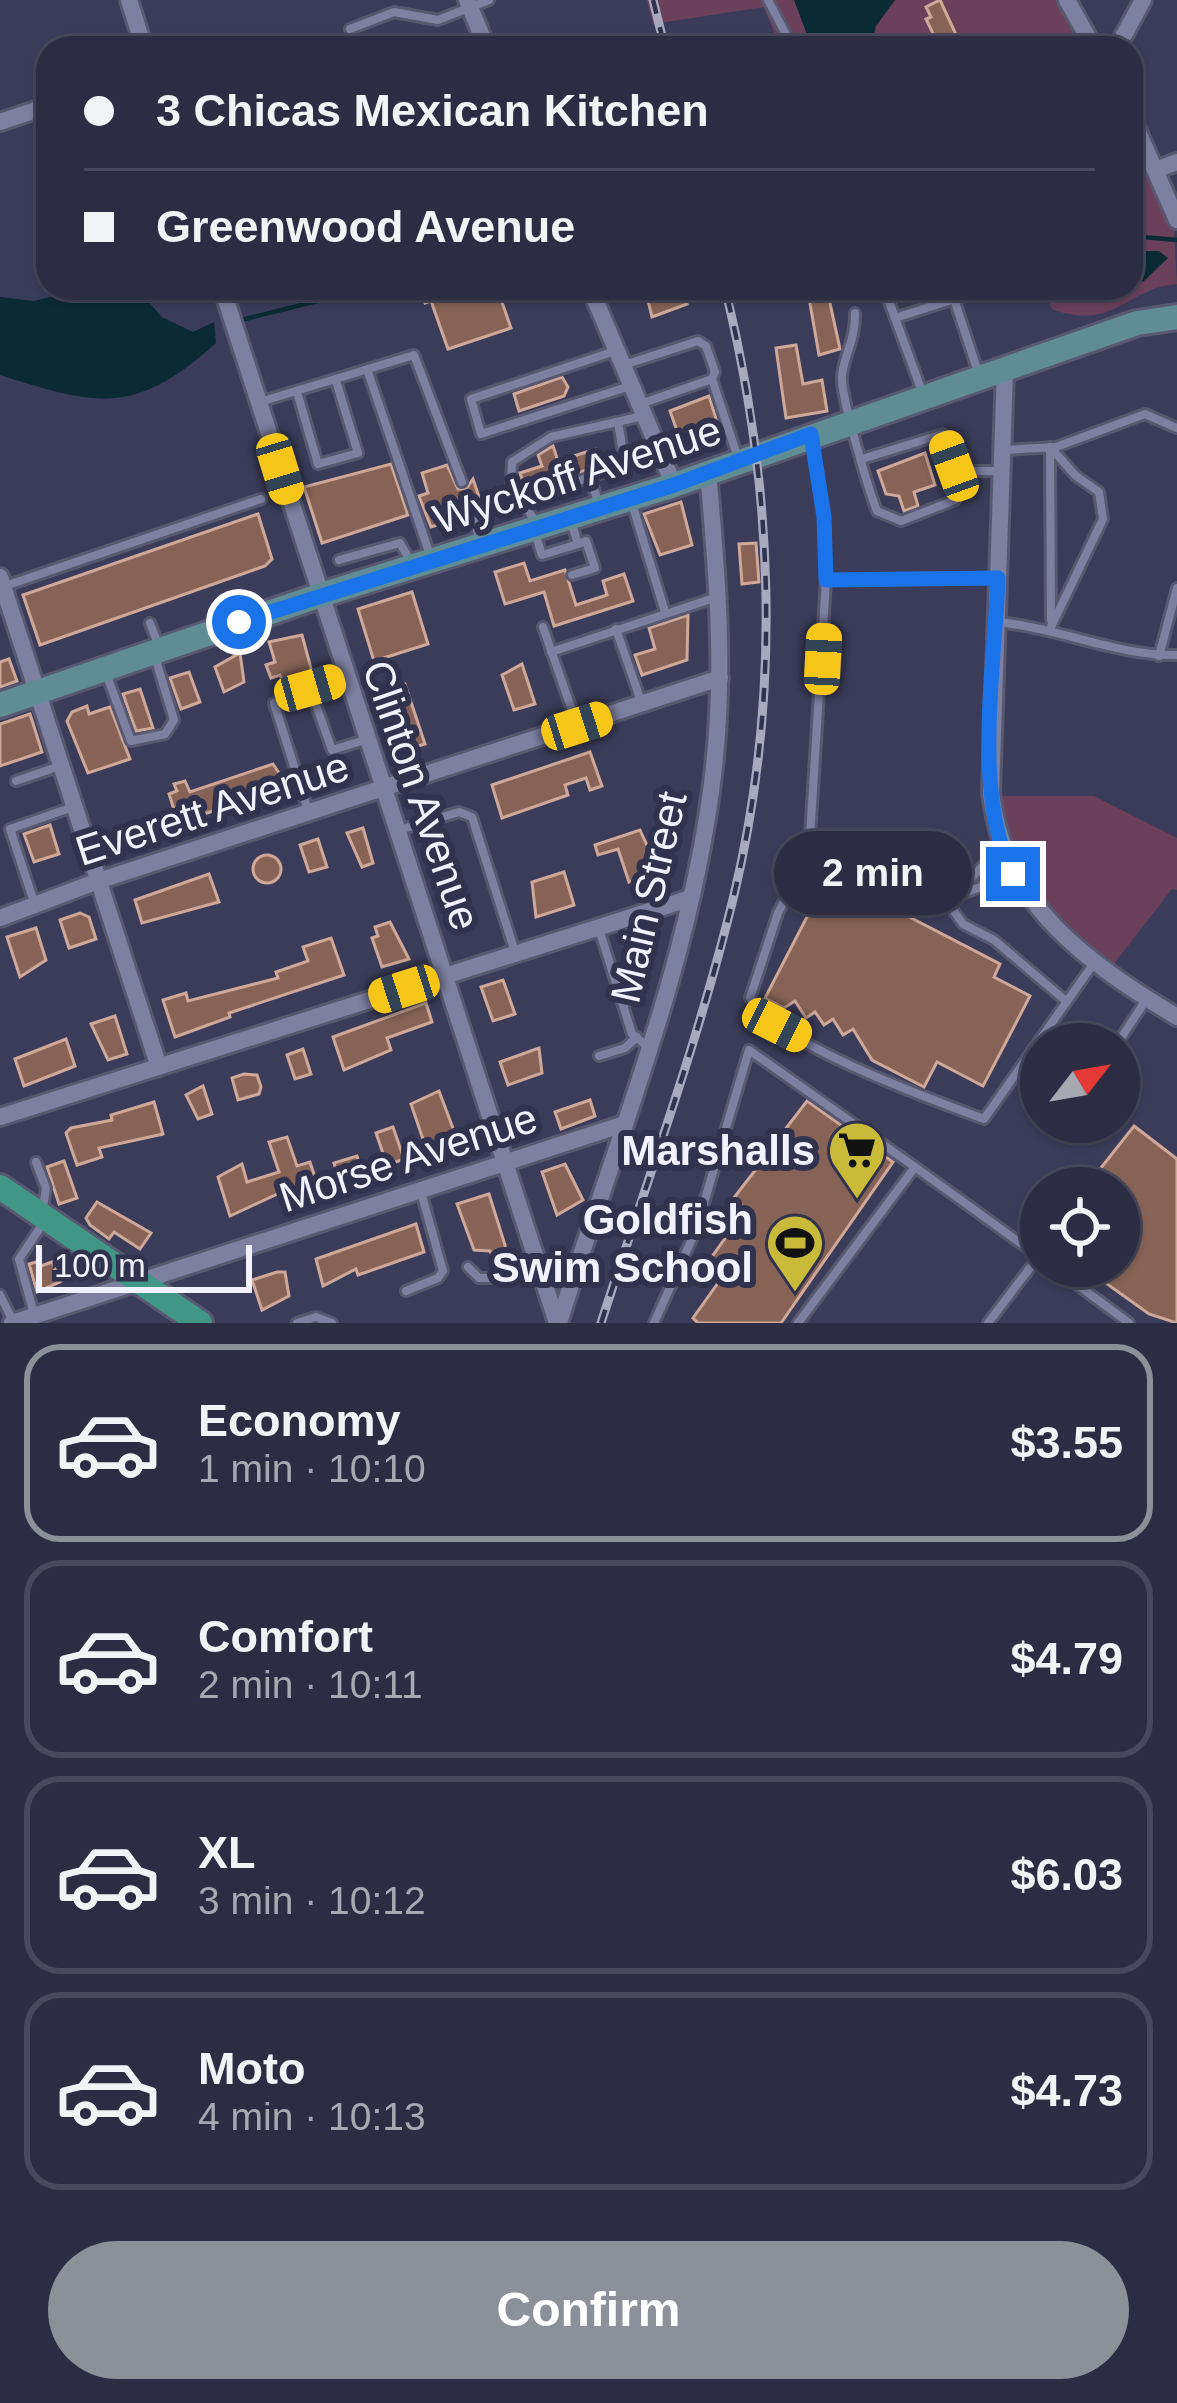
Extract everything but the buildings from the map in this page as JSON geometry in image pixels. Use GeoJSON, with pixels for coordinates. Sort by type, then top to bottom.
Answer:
{"type":"FeatureCollection","features":[{"type":"Feature","properties":{"kind":"main road","name":"Wyckoff Avenue"},"geometry":{"type":"LineString","coordinates":[[0,705],[318,596],[674,485],[1137,323],[1177,317]]}},
{"type":"Feature","properties":{"kind":"main road"},"geometry":{"type":"LineString","coordinates":[[0,1187],[200,1323]]}},
{"type":"Feature","properties":{"kind":"street"},"geometry":{"type":"LineString","coordinates":[[129,0],[141,36]]}},
{"type":"Feature","properties":{"kind":"street"},"geometry":{"type":"LineString","coordinates":[[1067,0],[1087,36]]}},
{"type":"Feature","properties":{"kind":"street"},"geometry":{"type":"LineString","coordinates":[[1124,36],[1143,0]]}},
{"type":"Feature","properties":{"kind":"street"},"geometry":{"type":"LineString","coordinates":[[469,5],[482,36]]}},
{"type":"Feature","properties":{"kind":"street"},"geometry":{"type":"LineString","coordinates":[[0,122],[36,110]]}},
{"type":"Feature","properties":{"kind":"street"},"geometry":{"type":"LineString","coordinates":[[1143,140],[1177,220]]}},
{"type":"Feature","properties":{"kind":"street"},"geometry":{"type":"LineString","coordinates":[[1158,170],[1177,162]]}},
{"type":"Feature","properties":{"kind":"street","name":"Clinton Avenue"},"geometry":{"type":"LineString","coordinates":[[226,300],[318,596],[558,1323]]}},
{"type":"Feature","properties":{"kind":"street"},"geometry":{"type":"LineString","coordinates":[[595,300],[674,485]]}},
{"type":"Feature","properties":{"kind":"street"},"geometry":{"type":"LineString","coordinates":[[1005,369],[991,793],[1001,847],[1013,874],[1051,926],[1177,1017]]}},
{"type":"Feature","properties":{"kind":"street","name":"Main Street"},"geometry":{"type":"LineString","coordinates":[[558,1323],[688,899],[711,784],[719,678],[718,596],[707,473]]}},
{"type":"Feature","properties":{"kind":"street"},"geometry":{"type":"LineString","coordinates":[[2,581],[159,1067]]}},
{"type":"Feature","properties":{"kind":"street","name":"Everett Avenue"},"geometry":{"type":"LineString","coordinates":[[0,918],[98,881],[719,678]]}},
{"type":"Feature","properties":{"kind":"street"},"geometry":{"type":"LineString","coordinates":[[0,1117],[688,899]]}},
{"type":"Feature","properties":{"kind":"street","name":"Morse Avenue"},"geometry":{"type":"LineString","coordinates":[[14,1323],[621,1126]]}},
{"type":"Feature","properties":{"kind":"lane"},"geometry":{"type":"LineString","coordinates":[[350,29],[394,12],[423,22],[489,0]]}},
{"type":"Feature","properties":{"kind":"lane"},"geometry":{"type":"LineString","coordinates":[[768,0],[787,36]]}},
{"type":"Feature","properties":{"kind":"lane"},"geometry":{"type":"LineString","coordinates":[[888,300],[923,396]]}},
{"type":"Feature","properties":{"kind":"lane"},"geometry":{"type":"LineString","coordinates":[[895,318],[951,300]]}},
{"type":"Feature","properties":{"kind":"lane"},"geometry":{"type":"LineString","coordinates":[[954,300],[980,378]]}},
{"type":"Feature","properties":{"kind":"lane"},"geometry":{"type":"LineString","coordinates":[[855,313],[854,349],[842,378],[854,419],[862,458],[877,511],[901,520],[956,500],[960,477],[943,434],[862,458]]}},
{"type":"Feature","properties":{"kind":"lane"},"geometry":{"type":"LineString","coordinates":[[572,575],[595,568],[586,541],[542,555],[536,528],[508,472],[520,454],[551,437],[618,422],[712,379],[716,372],[706,346],[698,341],[585,361],[471,399],[481,434],[632,386]]}},
{"type":"Feature","properties":{"kind":"lane"},"geometry":{"type":"LineString","coordinates":[[259,402],[414,356],[462,482]]}},
{"type":"Feature","properties":{"kind":"lane"},"geometry":{"type":"LineString","coordinates":[[368,372],[423,566]]}},
{"type":"Feature","properties":{"kind":"lane"},"geometry":{"type":"LineString","coordinates":[[712,379],[739,462]]}},
{"type":"Feature","properties":{"kind":"lane"},"geometry":{"type":"LineString","coordinates":[[297,392],[318,464],[358,452],[336,381]]}},
{"type":"Feature","properties":{"kind":"lane"},"geometry":{"type":"LineString","coordinates":[[1003,450],[1050,447],[1145,414],[1177,428]]}},
{"type":"Feature","properties":{"kind":"lane"},"geometry":{"type":"LineString","coordinates":[[524,500],[626,464],[618,422]]}},
{"type":"Feature","properties":{"kind":"lane"},"geometry":{"type":"LineString","coordinates":[[811,434],[824,517],[826,580],[809,854],[778,913],[750,998],[758,1012],[897,1086],[983,1119],[1095,962]]}},
{"type":"Feature","properties":{"kind":"lane"},"geometry":{"type":"LineString","coordinates":[[1050,447],[1051,627]]}},
{"type":"Feature","properties":{"kind":"lane"},"geometry":{"type":"LineString","coordinates":[[1050,447],[1076,476],[1100,492],[1103,519],[1051,627]]}},
{"type":"Feature","properties":{"kind":"lane"},"geometry":{"type":"LineString","coordinates":[[960,477],[969,471],[1001,471]]}},
{"type":"Feature","properties":{"kind":"lane"},"geometry":{"type":"LineString","coordinates":[[590,478],[600,508]]}},
{"type":"Feature","properties":{"kind":"lane"},"geometry":{"type":"LineString","coordinates":[[630,499],[665,612]]}},
{"type":"Feature","properties":{"kind":"lane"},"geometry":{"type":"LineString","coordinates":[[2,581],[261,500]]}},
{"type":"Feature","properties":{"kind":"lane"},"geometry":{"type":"LineString","coordinates":[[472,514],[482,547]]}},
{"type":"Feature","properties":{"kind":"lane"},"geometry":{"type":"LineString","coordinates":[[570,517],[578,544]]}},
{"type":"Feature","properties":{"kind":"lane"},"geometry":{"type":"LineString","coordinates":[[339,560],[400,543],[423,566]]}},
{"type":"Feature","properties":{"kind":"lane"},"geometry":{"type":"LineString","coordinates":[[826,580],[998,578]]}},
{"type":"Feature","properties":{"kind":"lane"},"geometry":{"type":"LineString","coordinates":[[1159,656],[1177,588]]}},
{"type":"Feature","properties":{"kind":"lane"},"geometry":{"type":"LineString","coordinates":[[551,652],[718,596]]}},
{"type":"Feature","properties":{"kind":"lane"},"geometry":{"type":"LineString","coordinates":[[104,669],[131,741],[166,734],[174,720],[150,622]]}},
{"type":"Feature","properties":{"kind":"lane"},"geometry":{"type":"LineString","coordinates":[[997,622],[1051,627],[1159,656],[1177,656]]}},
{"type":"Feature","properties":{"kind":"lane"},"geometry":{"type":"LineString","coordinates":[[543,627],[577,726]]}},
{"type":"Feature","properties":{"kind":"lane"},"geometry":{"type":"LineString","coordinates":[[616,629],[642,704]]}},
{"type":"Feature","properties":{"kind":"lane"},"geometry":{"type":"LineString","coordinates":[[309,815],[274,711],[279,698],[345,678]]}},
{"type":"Feature","properties":{"kind":"lane"},"geometry":{"type":"LineString","coordinates":[[310,688],[332,750],[368,739]]}},
{"type":"Feature","properties":{"kind":"lane"},"geometry":{"type":"LineString","coordinates":[[16,781],[62,766]]}},
{"type":"Feature","properties":{"kind":"lane"},"geometry":{"type":"LineString","coordinates":[[35,906],[10,829],[75,806]]}},
{"type":"Feature","properties":{"kind":"lane"},"geometry":{"type":"LineString","coordinates":[[398,830],[459,812],[472,817],[516,954]]}},
{"type":"Feature","properties":{"kind":"lane"},"geometry":{"type":"LineString","coordinates":[[958,892],[1001,847]]}},
{"type":"Feature","properties":{"kind":"lane"},"geometry":{"type":"LineString","coordinates":[[809,854],[906,896],[945,898],[1013,874]]}},
{"type":"Feature","properties":{"kind":"lane"},"geometry":{"type":"LineString","coordinates":[[945,898],[963,924],[994,940],[1066,1001]]}},
{"type":"Feature","properties":{"kind":"lane"},"geometry":{"type":"LineString","coordinates":[[598,928],[624,1009],[643,1042],[599,1056]]}},
{"type":"Feature","properties":{"kind":"lane"},"geometry":{"type":"LineString","coordinates":[[624,1009],[645,943]]}},
{"type":"Feature","properties":{"kind":"lane"},"geometry":{"type":"LineString","coordinates":[[1131,1023],[1147,999]]}},
{"type":"Feature","properties":{"kind":"lane"},"geometry":{"type":"LineString","coordinates":[[654,1323],[696,1230],[749,1050],[1020,1243]]}},
{"type":"Feature","properties":{"kind":"lane"},"geometry":{"type":"LineString","coordinates":[[35,1316],[19,1259],[44,1217],[47,1196],[36,1162]]}},
{"type":"Feature","properties":{"kind":"lane"},"geometry":{"type":"LineString","coordinates":[[799,1323],[915,1167]]}},
{"type":"Feature","properties":{"kind":"lane"},"geometry":{"type":"LineString","coordinates":[[406,1291],[438,1278],[443,1271],[421,1190]]}},
{"type":"Feature","properties":{"kind":"lane"},"geometry":{"type":"LineString","coordinates":[[468,1268],[479,1278],[500,1278],[538,1262]]}},
{"type":"Feature","properties":{"kind":"lane"},"geometry":{"type":"LineString","coordinates":[[988,1323],[1020,1282]]}},
{"type":"Feature","properties":{"kind":"lane"},"geometry":{"type":"LineString","coordinates":[[1080,1287],[1129,1323]]}},
{"type":"Feature","properties":{"kind":"lane"},"geometry":{"type":"LineString","coordinates":[[0,1294],[14,1323]]}},
{"type":"Feature","properties":{"kind":"lane"},"geometry":{"type":"LineString","coordinates":[[297,1323],[316,1317],[332,1323]]}},
{"type":"Feature","properties":{"kind":"shaded area"},"geometry":{"type":"Polygon","coordinates":[[[647,0],[1068,0],[1086,36],[775,36],[764,7],[653,24],[647,0]]]}},
{"type":"Feature","properties":{"kind":"shaded area"},"geometry":{"type":"Polygon","coordinates":[[[1143,151],[1173,210],[1177,284],[1145,293],[1143,151]]]}},
{"type":"Feature","properties":{"kind":"shaded area"},"geometry":{"type":"Polygon","coordinates":[[[1048,300],[1130,300],[1091,315],[1052,309],[1048,300]]]}},
{"type":"Feature","properties":{"kind":"shaded area"},"geometry":{"type":"Polygon","coordinates":[[[993,796],[1094,796],[1177,838],[1177,890],[1172,889],[1109,970],[1015,876],[993,796]]]}},
{"type":"Feature","properties":{"kind":"water"},"geometry":{"type":"Polygon","coordinates":[[[794,0],[895,0],[874,36],[808,36],[794,0]]]}},
{"type":"Feature","properties":{"kind":"water"},"geometry":{"type":"Polygon","coordinates":[[[1143,251],[1159,251],[1168,258],[1144,281],[1143,251]]]}},
{"type":"Feature","properties":{"kind":"water"},"geometry":{"type":"Polygon","coordinates":[[[0,297],[147,300],[162,317],[193,332],[214,322],[216,343],[187,367],[138,393],[90,398],[64,393],[0,375],[0,297]]]}},
{"type":"Feature","properties":{"kind":"waterway"},"geometry":{"type":"LineString","coordinates":[[1143,237],[1177,240]]}},
{"type":"Feature","properties":{"kind":"waterway"},"geometry":{"type":"LineString","coordinates":[[245,319],[322,300]]}},
{"type":"Feature","properties":{"kind":"railway"},"geometry":{"type":"LineString","coordinates":[[653,0],[662,36]]}},
{"type":"Feature","properties":{"kind":"railway"},"geometry":{"type":"LineString","coordinates":[[601,1323],[720,949],[749,819],[760,743],[766,591],[762,515],[754,439],[728,300]]}},
{"type":"Feature","properties":{"kind":"place","name":"Marshalls"},"geometry":{"type":"Point","coordinates":[857,1201]}},
{"type":"Feature","properties":{"kind":"place","name":"Goldfish Swim School"},"geometry":{"type":"Point","coordinates":[795,1294]}},
{"type":"Feature","properties":{"kind":"route"},"geometry":{"type":"LineString","coordinates":[[239,622],[674,485],[811,434],[824,517],[826,580],[998,578],[991,793],[1000,843],[1013,874]]}}]}
